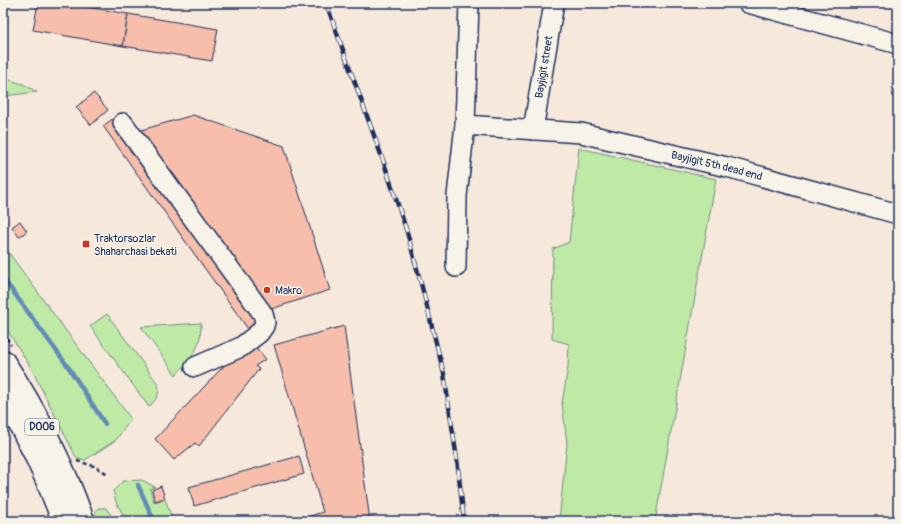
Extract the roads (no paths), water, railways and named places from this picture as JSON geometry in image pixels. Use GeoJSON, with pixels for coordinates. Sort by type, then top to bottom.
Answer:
{"type":"FeatureCollection","features":[{"type":"Feature","properties":{"kind":"main road","name":"D006"},"geometry":{"type":"LineString","coordinates":[[3,361],[51,444],[61,466],[64,507]]}},
{"type":"Feature","properties":{"kind":"main road","name":"D006"},"geometry":{"type":"LineString","coordinates":[[3,395],[25,432],[46,477],[64,507],[83,521]]}},
{"type":"Feature","properties":{"kind":"street"},"geometry":{"type":"LineString","coordinates":[[456,267],[457,196],[465,125],[469,3]]}},
{"type":"Feature","properties":{"kind":"street","name":"Bayjigit street"},"geometry":{"type":"LineString","coordinates":[[534,130],[554,3]]}},
{"type":"Feature","properties":{"kind":"street"},"geometry":{"type":"LineString","coordinates":[[748,3],[898,44]]}},
{"type":"Feature","properties":{"kind":"street"},"geometry":{"type":"LineString","coordinates":[[123,123],[263,314],[265,322],[264,326],[259,333],[242,347],[195,367]]}},
{"type":"Feature","properties":{"kind":"street","name":"Bayjigit 5th dead end"},"geometry":{"type":"LineString","coordinates":[[465,125],[582,133],[728,167],[898,214]]}},
{"type":"Feature","properties":{"kind":"waterway"},"geometry":{"type":"LineString","coordinates":[[3,278],[69,368],[105,424]]}},
{"type":"Feature","properties":{"kind":"waterway"},"geometry":{"type":"LineString","coordinates":[[138,485],[154,521]]}},
{"type":"Feature","properties":{"kind":"railway"},"geometry":{"type":"LineString","coordinates":[[326,3],[384,163],[407,232],[423,291],[444,374],[457,459],[464,521]]}},
{"type":"Feature","properties":{"kind":"place","name":"Traktorsozlar Shaharchasi bekati"},"geometry":{"type":"Point","coordinates":[86,244]}},
{"type":"Feature","properties":{"kind":"place","name":"Makro"},"geometry":{"type":"Point","coordinates":[267,290]}}]}
